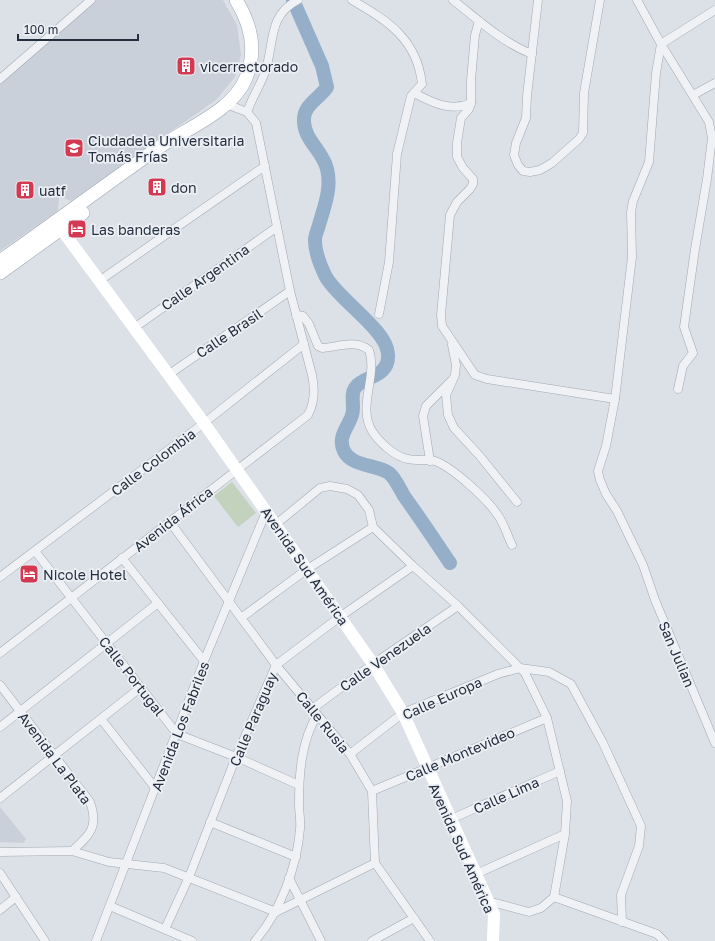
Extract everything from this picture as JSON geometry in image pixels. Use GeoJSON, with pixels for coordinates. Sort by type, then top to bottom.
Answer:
{"type":"FeatureCollection","features":[{"type":"Feature","properties":{"kind":"main road"},"geometry":{"type":"LineString","coordinates":[[0,273],[159,147],[180,136],[234,97],[246,78],[252,54],[252,39],[249,26],[236,0]]}},
{"type":"Feature","properties":{"kind":"main road"},"geometry":{"type":"LineString","coordinates":[[0,260],[59,226]]}},
{"type":"Feature","properties":{"kind":"main road","name":"Avenida Sud América"},"geometry":{"type":"LineString","coordinates":[[59,226],[204,423],[306,570],[341,616],[403,713],[494,914],[493,941]]}},
{"type":"Feature","properties":{"kind":"street"},"geometry":{"type":"LineString","coordinates":[[0,79],[91,0]]}},
{"type":"Feature","properties":{"kind":"street"},"geometry":{"type":"LineString","coordinates":[[247,112],[265,72],[276,24],[281,12],[287,6],[298,0]]}},
{"type":"Feature","properties":{"kind":"street"},"geometry":{"type":"LineString","coordinates":[[352,0],[381,16],[400,33],[421,73],[422,84],[411,96],[398,154],[389,262],[379,314]]}},
{"type":"Feature","properties":{"kind":"street"},"geometry":{"type":"LineString","coordinates":[[453,0],[479,21],[521,50],[532,54]]}},
{"type":"Feature","properties":{"kind":"street"},"geometry":{"type":"LineString","coordinates":[[538,0],[526,118],[516,143],[514,155],[518,165],[523,171],[530,172],[540,170],[552,163],[579,139],[583,133],[584,93],[600,0]]}},
{"type":"Feature","properties":{"kind":"street"},"geometry":{"type":"LineString","coordinates":[[637,0],[661,44],[709,122],[713,133],[684,327],[693,353],[683,366],[678,389]]}},
{"type":"Feature","properties":{"kind":"street"},"geometry":{"type":"LineString","coordinates":[[661,44],[715,10]]}},
{"type":"Feature","properties":{"kind":"street"},"geometry":{"type":"LineString","coordinates":[[479,21],[471,80],[471,103],[469,109],[461,118],[457,157],[463,168],[473,179],[473,184],[457,202],[450,215],[449,239],[442,290],[442,326],[475,375],[487,379],[615,399]]}},
{"type":"Feature","properties":{"kind":"street","name":"San Julian"},"geometry":{"type":"LineString","coordinates":[[661,44],[656,73],[649,162],[633,201],[631,212],[632,257],[615,399],[606,446],[598,471],[603,487],[617,511],[643,565],[655,600],[714,739]]}},
{"type":"Feature","properties":{"kind":"street"},"geometry":{"type":"LineString","coordinates":[[693,95],[715,83]]}},
{"type":"Feature","properties":{"kind":"street"},"geometry":{"type":"LineString","coordinates":[[414,93],[433,103],[458,108],[471,103]]}},
{"type":"Feature","properties":{"kind":"street"},"geometry":{"type":"LineString","coordinates":[[226,104],[247,112],[256,123],[290,291],[304,344]]}},
{"type":"Feature","properties":{"kind":"street"},"geometry":{"type":"LineString","coordinates":[[99,281],[265,166]]}},
{"type":"Feature","properties":{"kind":"street","name":"Calle Argentina"},"geometry":{"type":"LineString","coordinates":[[134,328],[277,227]]}},
{"type":"Feature","properties":{"kind":"street","name":"Calle Brasil"},"geometry":{"type":"LineString","coordinates":[[168,374],[290,291]]}},
{"type":"Feature","properties":{"kind":"street"},"geometry":{"type":"LineString","coordinates":[[296,315],[303,316],[309,324],[318,346],[322,348],[353,344],[362,345],[369,350],[372,366],[366,395],[367,410],[372,431],[401,458],[430,460],[442,464],[473,488],[498,515],[512,545]]}},
{"type":"Feature","properties":{"kind":"street"},"geometry":{"type":"LineString","coordinates":[[450,338],[456,366],[455,377],[446,395],[448,415],[454,428],[479,455],[517,502]]}},
{"type":"Feature","properties":{"kind":"street","name":"Avenida África"},"geometry":{"type":"LineString","coordinates":[[0,653],[308,414],[313,406],[314,387],[304,344]]}},
{"type":"Feature","properties":{"kind":"street","name":"Calle Colombia"},"geometry":{"type":"LineString","coordinates":[[0,577],[204,423],[304,344]]}},
{"type":"Feature","properties":{"kind":"street"},"geometry":{"type":"LineString","coordinates":[[430,460],[423,416],[426,406],[455,377]]}},
{"type":"Feature","properties":{"kind":"street"},"geometry":{"type":"LineString","coordinates":[[275,525],[320,488],[330,486],[347,489],[358,495],[369,510],[373,527],[413,566],[458,606],[525,673],[547,718],[567,801],[565,834],[554,897],[541,908],[529,912],[488,901]]}},
{"type":"Feature","properties":{"kind":"street","name":"Avenida Los Fabriles"},"geometry":{"type":"LineString","coordinates":[[96,941],[156,789],[204,661],[230,602],[266,512]]}},
{"type":"Feature","properties":{"kind":"street","name":"Calle Rusia"},"geometry":{"type":"LineString","coordinates":[[170,522],[276,665],[350,754],[372,792],[375,864]]}},
{"type":"Feature","properties":{"kind":"street"},"geometry":{"type":"LineString","coordinates":[[241,618],[306,570],[373,527]]}},
{"type":"Feature","properties":{"kind":"street","name":"Calle Portugal"},"geometry":{"type":"LineString","coordinates":[[35,551],[177,734]]}},
{"type":"Feature","properties":{"kind":"street"},"geometry":{"type":"LineString","coordinates":[[122,558],[204,661]]}},
{"type":"Feature","properties":{"kind":"street","name":"Calle Paraguay"},"geometry":{"type":"LineString","coordinates":[[165,930],[189,877],[236,756],[276,665],[341,616],[413,566]]}},
{"type":"Feature","properties":{"kind":"street"},"geometry":{"type":"LineString","coordinates":[[0,726],[158,603]]}},
{"type":"Feature","properties":{"kind":"street","name":"Calle Venezuela"},"geometry":{"type":"LineString","coordinates":[[315,712],[373,664],[458,606]]}},
{"type":"Feature","properties":{"kind":"street"},"geometry":{"type":"LineString","coordinates":[[520,668],[549,672],[571,684],[603,743],[641,826],[639,846],[621,896],[622,922]]}},
{"type":"Feature","properties":{"kind":"street","name":"Calle Europa"},"geometry":{"type":"LineString","coordinates":[[350,754],[403,713],[498,674],[520,668]]}},
{"type":"Feature","properties":{"kind":"street","name":"Avenida La Plata"},"geometry":{"type":"LineString","coordinates":[[0,685],[90,802],[94,812],[94,824],[84,840],[72,851]]}},
{"type":"Feature","properties":{"kind":"street"},"geometry":{"type":"LineString","coordinates":[[0,798],[140,688]]}},
{"type":"Feature","properties":{"kind":"street"},"geometry":{"type":"LineString","coordinates":[[256,941],[276,912],[296,857],[300,828],[299,785],[301,762],[315,712]]}},
{"type":"Feature","properties":{"kind":"street","name":"Calle Montevideo"},"geometry":{"type":"LineString","coordinates":[[372,792],[427,767],[547,718]]}},
{"type":"Feature","properties":{"kind":"street"},"geometry":{"type":"LineString","coordinates":[[101,719],[156,789]]}},
{"type":"Feature","properties":{"kind":"street"},"geometry":{"type":"LineString","coordinates":[[177,734],[236,756],[299,785]]}},
{"type":"Feature","properties":{"kind":"street","name":"Calle Lima"},"geometry":{"type":"LineString","coordinates":[[451,819],[560,771]]}},
{"type":"Feature","properties":{"kind":"street"},"geometry":{"type":"LineString","coordinates":[[210,822],[296,857]]}},
{"type":"Feature","properties":{"kind":"street"},"geometry":{"type":"LineString","coordinates":[[476,874],[565,834]]}},
{"type":"Feature","properties":{"kind":"street"},"geometry":{"type":"LineString","coordinates":[[0,852],[72,851],[109,862],[164,868],[276,912]]}},
{"type":"Feature","properties":{"kind":"street"},"geometry":{"type":"LineString","coordinates":[[276,912],[285,906],[301,900],[375,864],[430,941]]}},
{"type":"Feature","properties":{"kind":"street"},"geometry":{"type":"LineString","coordinates":[[0,873],[45,941]]}},
{"type":"Feature","properties":{"kind":"street"},"geometry":{"type":"LineString","coordinates":[[288,878],[301,900],[321,941]]}},
{"type":"Feature","properties":{"kind":"street"},"geometry":{"type":"LineString","coordinates":[[0,910],[16,897]]}},
{"type":"Feature","properties":{"kind":"street"},"geometry":{"type":"LineString","coordinates":[[554,897],[657,934],[664,941]]}},
{"type":"Feature","properties":{"kind":"street"},"geometry":{"type":"LineString","coordinates":[[110,906],[192,941]]}},
{"type":"Feature","properties":{"kind":"street"},"geometry":{"type":"LineString","coordinates":[[372,941],[414,918]]}},
{"type":"Feature","properties":{"kind":"shaded area","name":"Ciudadela Universitaria Tomás Frías"},"geometry":{"type":"Polygon","coordinates":[[[93,0],[223,0],[237,25],[241,55],[235,77],[216,100],[71,201],[59,196],[58,211],[0,251],[0,82],[93,0]]]}},
{"type":"Feature","properties":{"kind":"shaded area"},"geometry":{"type":"Polygon","coordinates":[[[0,807],[26,839],[24,843],[0,842],[0,807]]]}},
{"type":"Feature","properties":{"kind":"green space"},"geometry":{"type":"Polygon","coordinates":[[[232,482],[256,513],[238,527],[214,496],[232,482]]]}},
{"type":"Feature","properties":{"kind":"waterway"},"geometry":{"type":"LineString","coordinates":[[293,0],[322,66],[327,87],[312,102],[304,115],[307,134],[325,163],[329,183],[327,197],[315,238],[317,254],[326,277],[332,286],[380,335],[386,345],[388,354],[385,368],[375,376],[363,381],[355,388],[353,412],[342,437],[342,446],[348,456],[358,463],[384,470],[391,475],[450,563]]}},
{"type":"Feature","properties":{"kind":"place","name":"vicerrectorado"},"geometry":{"type":"Point","coordinates":[186,66]}},
{"type":"Feature","properties":{"kind":"place","name":"Ciudadela Universitaria Tomás Frías"},"geometry":{"type":"Point","coordinates":[74,148]}},
{"type":"Feature","properties":{"kind":"place","name":"don"},"geometry":{"type":"Point","coordinates":[157,187]}},
{"type":"Feature","properties":{"kind":"place","name":"uatf"},"geometry":{"type":"Point","coordinates":[25,190]}},
{"type":"Feature","properties":{"kind":"place","name":"Las banderas"},"geometry":{"type":"Point","coordinates":[77,229]}},
{"type":"Feature","properties":{"kind":"place","name":"Nicole Hotel"},"geometry":{"type":"Point","coordinates":[29,574]}}]}
